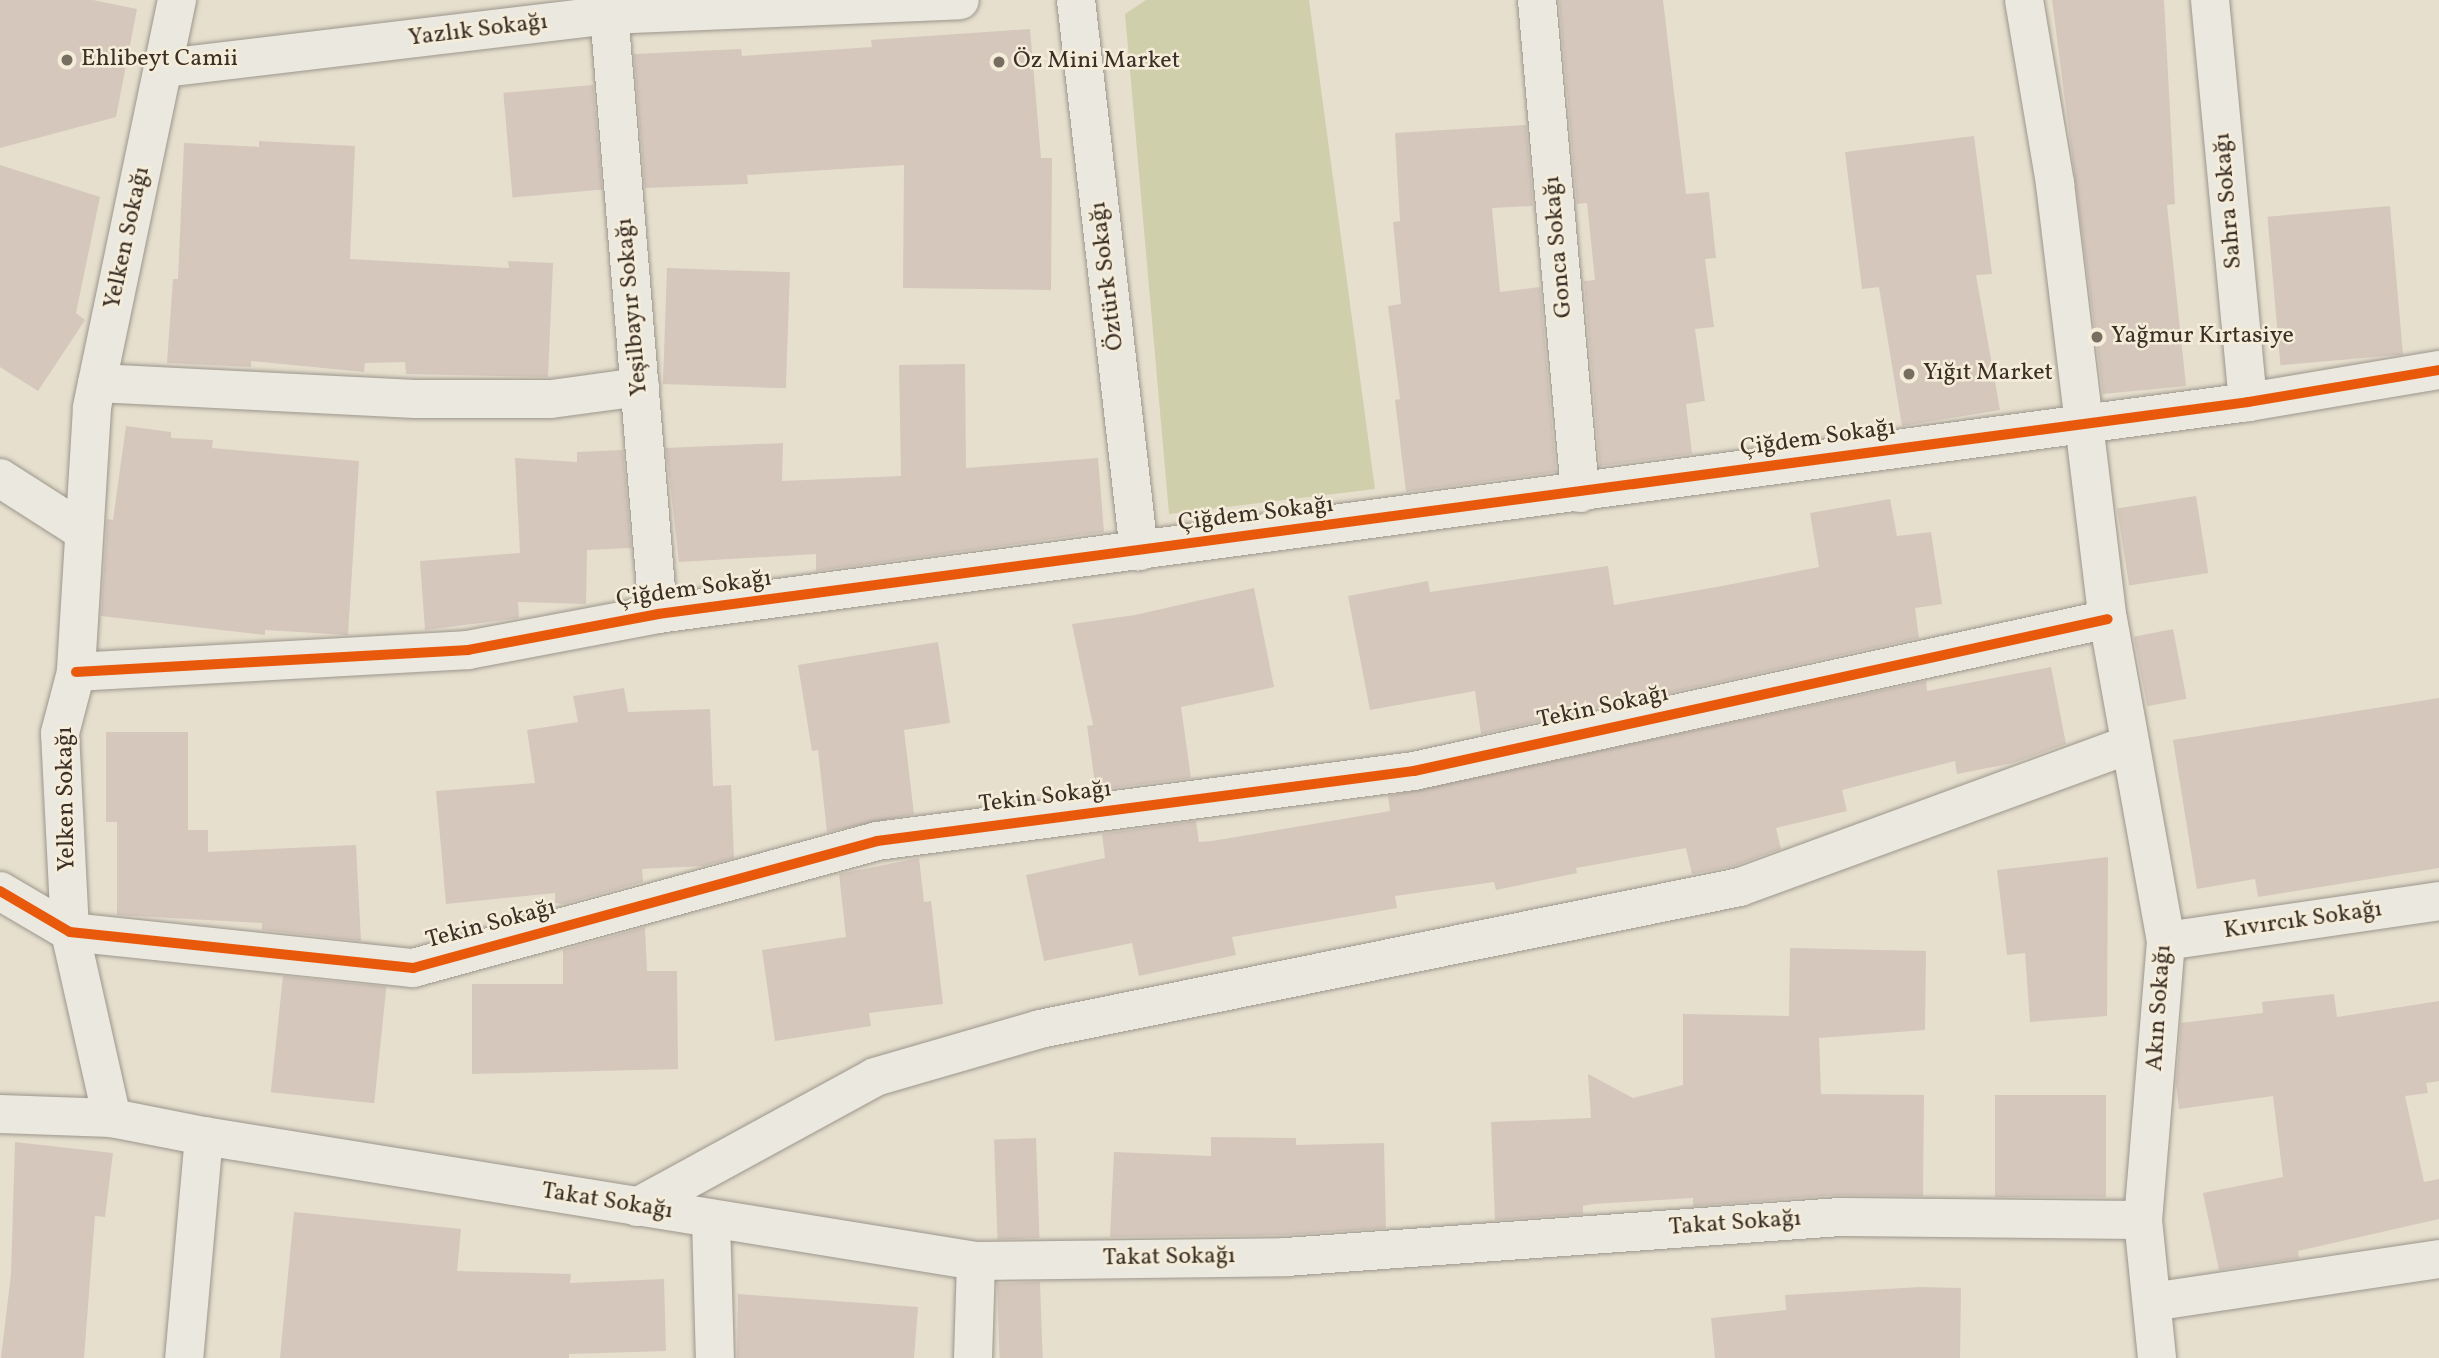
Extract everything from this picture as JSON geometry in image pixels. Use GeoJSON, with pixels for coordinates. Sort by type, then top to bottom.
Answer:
{"type":"FeatureCollection","features":[{"type":"Feature","properties":{"kind":"street","name":"Yelken Sokağı"},"geometry":{"type":"LineString","coordinates":[[112,1118],[71,932],[60,733],[76,672],[83,531],[97,383],[177,0]]}},
{"type":"Feature","properties":{"kind":"street","name":"Yazlık Sokağı"},"geometry":{"type":"LineString","coordinates":[[164,68],[608,8],[960,0]]}},
{"type":"Feature","properties":{"kind":"street","name":"Öztürk Sokağı"},"geometry":{"type":"LineString","coordinates":[[1076,0],[1139,551]]}},
{"type":"Feature","properties":{"kind":"street","name":"Gonca Sokağı"},"geometry":{"type":"LineString","coordinates":[[1537,0],[1580,493]]}},
{"type":"Feature","properties":{"kind":"street","name":"Akın Sokağı"},"geometry":{"type":"LineString","coordinates":[[2024,0],[2055,184],[2108,619],[2166,941],[2143,1220],[2157,1358]]}},
{"type":"Feature","properties":{"kind":"street","name":"Sahra Sokağı"},"geometry":{"type":"LineString","coordinates":[[2210,0],[2248,402]]}},
{"type":"Feature","properties":{"kind":"street","name":"Yeşilbayır Sokağı"},"geometry":{"type":"LineString","coordinates":[[608,8],[658,614]]}},
{"type":"Feature","properties":{"kind":"street","name":"Çiğdem Sokağı"},"geometry":{"type":"LineString","coordinates":[[76,672],[468,650],[658,614],[2248,402],[2439,370]]}},
{"type":"Feature","properties":{"kind":"street"},"geometry":{"type":"LineString","coordinates":[[97,383],[415,399],[551,399],[640,387]]}},
{"type":"Feature","properties":{"kind":"street"},"geometry":{"type":"LineString","coordinates":[[0,478],[83,531]]}},
{"type":"Feature","properties":{"kind":"street","name":"Tekin Sokağı"},"geometry":{"type":"LineString","coordinates":[[0,891],[71,932],[413,968],[877,841],[1414,771],[2108,619]]}},
{"type":"Feature","properties":{"kind":"street"},"geometry":{"type":"LineString","coordinates":[[637,1207],[875,1077],[1041,1028],[1740,887],[2130,744]]}},
{"type":"Feature","properties":{"kind":"street","name":"Kıvırcık Sokağı"},"geometry":{"type":"LineString","coordinates":[[2166,941],[2439,901]]}},
{"type":"Feature","properties":{"kind":"street"},"geometry":{"type":"LineString","coordinates":[[0,1114],[112,1118],[204,1136],[184,1358]]}},
{"type":"Feature","properties":{"kind":"street","name":"Takat Sokağı"},"geometry":{"type":"LineString","coordinates":[[204,1136],[976,1261],[1286,1256],[1840,1217],[2143,1220]]}},
{"type":"Feature","properties":{"kind":"street"},"geometry":{"type":"LineString","coordinates":[[711,1219],[715,1358]]}},
{"type":"Feature","properties":{"kind":"street"},"geometry":{"type":"LineString","coordinates":[[2152,1302],[2439,1259]]}},
{"type":"Feature","properties":{"kind":"street"},"geometry":{"type":"LineString","coordinates":[[973,1358],[976,1261]]}},
{"type":"Feature","properties":{"kind":"green space"},"geometry":{"type":"Polygon","coordinates":[[[1146,0],[1309,0],[1375,489],[1169,514],[1125,14],[1146,0]]]}},
{"type":"Feature","properties":{"kind":"building","name":"Ehlibeyt Camii"},"geometry":{"type":"Polygon","coordinates":[[[0,0],[93,0],[137,9],[116,117],[0,148],[0,0]]]}},
{"type":"Feature","properties":{"kind":"building"},"geometry":{"type":"Polygon","coordinates":[[[1559,0],[1663,0],[1686,194],[1709,192],[1716,258],[1705,259],[1714,327],[1695,329],[1705,401],[1686,404],[1692,454],[1600,466],[1584,281],[1595,280],[1587,203],[1577,204],[1559,0]]]}},
{"type":"Feature","properties":{"kind":"building"},"geometry":{"type":"Polygon","coordinates":[[[2052,0],[2164,0],[2175,204],[2167,205],[2186,386],[2103,394],[2052,0]]]}},
{"type":"Feature","properties":{"kind":"building"},"geometry":{"type":"Polygon","coordinates":[[[1030,29],[1041,158],[1052,158],[1051,290],[903,288],[904,165],[747,175],[748,184],[645,188],[634,54],[741,49],[742,56],[872,47],[871,40],[1030,29]]]}},
{"type":"Feature","properties":{"kind":"building"},"geometry":{"type":"Polygon","coordinates":[[[593,85],[602,190],[512,197],[503,93],[593,85]]]}},
{"type":"Feature","properties":{"kind":"building"},"geometry":{"type":"Polygon","coordinates":[[[1526,125],[1533,206],[1492,208],[1500,292],[1540,287],[1556,472],[1406,492],[1395,400],[1400,399],[1388,306],[1401,304],[1393,222],[1400,221],[1395,133],[1526,125]]]}},
{"type":"Feature","properties":{"kind":"building"},"geometry":{"type":"Polygon","coordinates":[[[1974,136],[1992,274],[1976,275],[2000,410],[1902,426],[1879,287],[1862,289],[1845,152],[1974,136]]]}},
{"type":"Feature","properties":{"kind":"building"},"geometry":{"type":"Polygon","coordinates":[[[259,141],[355,146],[350,259],[509,268],[508,261],[553,263],[548,377],[406,374],[405,362],[365,363],[364,372],[251,361],[251,367],[167,363],[173,279],[178,279],[184,143],[259,147],[259,141]]]}},
{"type":"Feature","properties":{"kind":"building"},"geometry":{"type":"Polygon","coordinates":[[[0,165],[100,197],[76,313],[85,320],[38,391],[0,367],[0,165]]]}},
{"type":"Feature","properties":{"kind":"building"},"geometry":{"type":"Polygon","coordinates":[[[2390,206],[2403,354],[2280,365],[2267,217],[2390,206]]]}},
{"type":"Feature","properties":{"kind":"building"},"geometry":{"type":"Polygon","coordinates":[[[667,268],[790,272],[786,388],[663,384],[667,268]]]}},
{"type":"Feature","properties":{"kind":"building"},"geometry":{"type":"Polygon","coordinates":[[[965,364],[966,468],[1098,458],[1104,532],[816,571],[816,554],[679,562],[666,448],[783,443],[782,481],[901,476],[899,365],[965,364]]]}},
{"type":"Feature","properties":{"kind":"building"},"geometry":{"type":"Polygon","coordinates":[[[126,426],[171,432],[171,438],[213,440],[212,448],[359,461],[348,635],[265,630],[265,635],[101,616],[107,519],[113,520],[126,426]]]}},
{"type":"Feature","properties":{"kind":"building"},"geometry":{"type":"Polygon","coordinates":[[[623,450],[631,548],[587,550],[586,604],[518,602],[519,618],[425,630],[420,561],[520,553],[515,458],[577,462],[577,452],[623,450]]]}},
{"type":"Feature","properties":{"kind":"building"},"geometry":{"type":"Polygon","coordinates":[[[2196,496],[2208,573],[2129,586],[2117,509],[2196,496]]]}},
{"type":"Feature","properties":{"kind":"building"},"geometry":{"type":"Polygon","coordinates":[[[1890,499],[1897,536],[1931,532],[1942,604],[1915,608],[1919,638],[1481,734],[1475,691],[1370,710],[1348,596],[1428,581],[1430,592],[1608,566],[1614,605],[1722,586],[1819,567],[1810,513],[1890,499]]]}},
{"type":"Feature","properties":{"kind":"building"},"geometry":{"type":"Polygon","coordinates":[[[1254,588],[1274,687],[1181,707],[1191,778],[1096,790],[1087,726],[1093,725],[1072,624],[1135,615],[1254,588]]]}},
{"type":"Feature","properties":{"kind":"building"},"geometry":{"type":"Polygon","coordinates":[[[2173,629],[2187,699],[2147,706],[2134,637],[2173,629]]]}},
{"type":"Feature","properties":{"kind":"building"},"geometry":{"type":"Polygon","coordinates":[[[938,642],[950,723],[904,730],[914,814],[827,832],[818,750],[812,751],[798,665],[938,642]]]}},
{"type":"Feature","properties":{"kind":"building"},"geometry":{"type":"Polygon","coordinates":[[[2051,667],[2066,744],[2013,763],[1957,774],[1955,761],[1842,790],[1847,811],[1776,828],[1781,849],[1734,866],[1692,874],[1686,848],[1576,868],[1577,873],[1496,890],[1494,882],[1395,896],[1397,908],[1232,937],[1236,955],[1139,976],[1132,943],[1044,961],[1026,875],[1105,858],[1102,834],[1196,821],[1199,842],[1212,841],[1390,811],[1388,796],[1926,681],[1927,691],[2051,667]]]}},
{"type":"Feature","properties":{"kind":"building"},"geometry":{"type":"Polygon","coordinates":[[[624,688],[628,712],[710,709],[713,786],[731,785],[734,858],[703,866],[642,869],[643,882],[563,904],[555,903],[555,893],[446,904],[436,791],[535,783],[527,730],[578,722],[573,696],[624,688]]]}},
{"type":"Feature","properties":{"kind":"building"},"geometry":{"type":"Polygon","coordinates":[[[2439,698],[2439,868],[2258,897],[2255,879],[2197,889],[2173,740],[2439,698]]]}},
{"type":"Feature","properties":{"kind":"building"},"geometry":{"type":"Polygon","coordinates":[[[106,732],[188,732],[188,830],[208,830],[208,852],[356,845],[361,941],[262,930],[262,923],[117,915],[117,822],[106,822],[106,732]]]}},
{"type":"Feature","properties":{"kind":"building"},"geometry":{"type":"Polygon","coordinates":[[[2108,857],[2107,1016],[2030,1022],[2025,953],[2007,955],[1997,870],[2108,857]]]}},
{"type":"Feature","properties":{"kind":"building"},"geometry":{"type":"Polygon","coordinates":[[[919,858],[924,902],[931,901],[943,1004],[869,1013],[871,1026],[775,1041],[762,950],[846,937],[839,874],[919,858]]]}},
{"type":"Feature","properties":{"kind":"building"},"geometry":{"type":"Polygon","coordinates":[[[645,927],[647,971],[677,971],[678,1069],[472,1074],[472,984],[563,984],[563,950],[645,927]]]}},
{"type":"Feature","properties":{"kind":"building"},"geometry":{"type":"Polygon","coordinates":[[[1790,948],[1926,951],[1925,1030],[1819,1038],[1821,1094],[1924,1095],[1923,1196],[1838,1195],[1693,1206],[1693,1198],[1593,1204],[1583,1206],[1583,1214],[1495,1220],[1491,1122],[1591,1118],[1588,1074],[1633,1098],[1683,1085],[1683,1014],[1789,1016],[1790,948]]]}},
{"type":"Feature","properties":{"kind":"building"},"geometry":{"type":"Polygon","coordinates":[[[283,976],[386,987],[374,1103],[271,1092],[283,976]]]}},
{"type":"Feature","properties":{"kind":"building"},"geometry":{"type":"Polygon","coordinates":[[[2334,994],[2337,1017],[2439,1001],[2439,1081],[2426,1083],[2428,1093],[2405,1096],[2424,1182],[2439,1179],[2439,1219],[2298,1251],[2299,1258],[2219,1270],[2203,1193],[2283,1177],[2273,1096],[2179,1109],[2176,1084],[2181,1023],[2263,1013],[2262,1002],[2334,994]]]}},
{"type":"Feature","properties":{"kind":"building"},"geometry":{"type":"Polygon","coordinates":[[[1995,1095],[2106,1095],[2106,1197],[1995,1197],[1995,1095]]]}},
{"type":"Feature","properties":{"kind":"building"},"geometry":{"type":"Polygon","coordinates":[[[1211,1137],[1296,1138],[1296,1145],[1384,1143],[1386,1228],[1285,1235],[1110,1237],[1114,1152],[1211,1156],[1211,1137]]]}},
{"type":"Feature","properties":{"kind":"building"},"geometry":{"type":"Polygon","coordinates":[[[1036,1138],[1039,1238],[998,1239],[994,1139],[1036,1138]]]}},
{"type":"Feature","properties":{"kind":"building"},"geometry":{"type":"Polygon","coordinates":[[[15,1142],[113,1153],[105,1217],[95,1216],[84,1358],[1,1358],[11,1274],[15,1142]]]}},
{"type":"Feature","properties":{"kind":"building"},"geometry":{"type":"Polygon","coordinates":[[[294,1212],[461,1229],[457,1271],[571,1274],[570,1283],[664,1279],[666,1351],[569,1354],[569,1358],[280,1358],[294,1212]]]}},
{"type":"Feature","properties":{"kind":"building"},"geometry":{"type":"Polygon","coordinates":[[[1040,1282],[1043,1358],[1000,1358],[997,1284],[1040,1282]]]}},
{"type":"Feature","properties":{"kind":"building"},"geometry":{"type":"Polygon","coordinates":[[[1920,1287],[1961,1288],[1960,1358],[1715,1358],[1711,1318],[1786,1310],[1785,1295],[1920,1287]]]}},
{"type":"Feature","properties":{"kind":"building"},"geometry":{"type":"Polygon","coordinates":[[[738,1294],[918,1307],[914,1358],[737,1358],[738,1294]]]}},
{"type":"Feature","properties":{"kind":"cycle path"},"geometry":{"type":"LineString","coordinates":[[76,672],[468,650],[658,614],[2248,402],[2439,370]]}},
{"type":"Feature","properties":{"kind":"cycle path"},"geometry":{"type":"LineString","coordinates":[[0,891],[70,932],[413,968],[877,841],[1414,771],[2108,619]]}},
{"type":"Feature","properties":{"kind":"place","name":"Ehlibeyt Camii"},"geometry":{"type":"Point","coordinates":[67,60]}},
{"type":"Feature","properties":{"kind":"place","name":"Öz Mini Market"},"geometry":{"type":"Point","coordinates":[999,62]}},
{"type":"Feature","properties":{"kind":"place","name":"Yağmur Kırtasiye"},"geometry":{"type":"Point","coordinates":[2097,337]}},
{"type":"Feature","properties":{"kind":"place","name":"Yığıt Market"},"geometry":{"type":"Point","coordinates":[1909,374]}}]}
